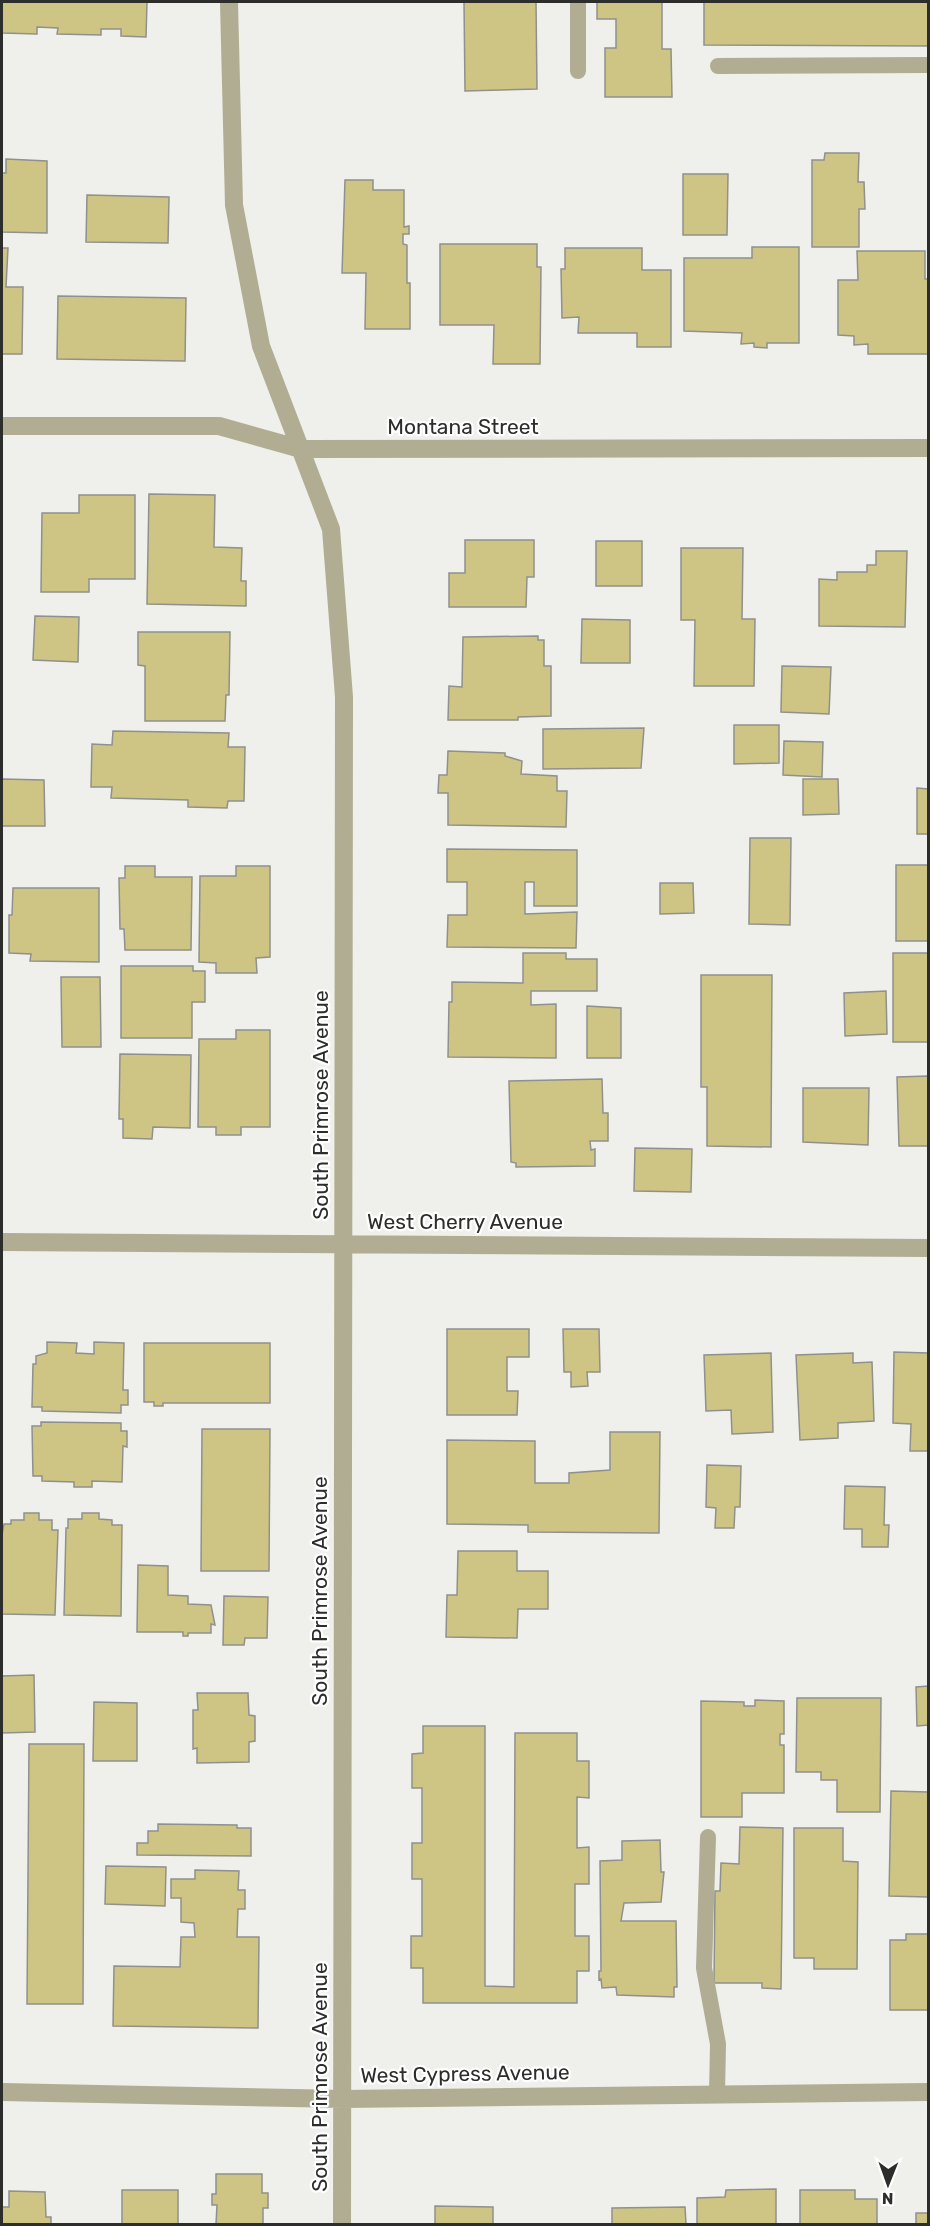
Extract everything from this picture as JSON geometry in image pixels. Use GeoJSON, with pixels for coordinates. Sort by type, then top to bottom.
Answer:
{"type":"FeatureCollection","features":[{"type":"Feature","properties":{"kind":"street","name":"South Primrose Avenue"},"geometry":{"type":"LineString","coordinates":[[229,2],[234,205],[261,346],[331,529],[344,697],[342,2224]]}},
{"type":"Feature","properties":{"kind":"street","name":"Montana Street"},"geometry":{"type":"LineString","coordinates":[[2,426],[219,426],[301,450],[928,448]]}},
{"type":"Feature","properties":{"kind":"street","name":"West Cherry Avenue"},"geometry":{"type":"LineString","coordinates":[[2,1242],[928,1248]]}},
{"type":"Feature","properties":{"kind":"street","name":"West Cypress Avenue"},"geometry":{"type":"LineString","coordinates":[[2,2092],[343,2099],[928,2092]]}},
{"type":"Feature","properties":{"kind":"lane"},"geometry":{"type":"LineString","coordinates":[[578,2],[578,71]]}},
{"type":"Feature","properties":{"kind":"lane"},"geometry":{"type":"LineString","coordinates":[[718,66],[928,65]]}},
{"type":"Feature","properties":{"kind":"lane"},"geometry":{"type":"LineString","coordinates":[[708,1837],[704,1968],[718,2044],[717,2093]]}},
{"type":"Feature","properties":{"kind":"building"},"geometry":{"type":"Polygon","coordinates":[[[2,2],[147,2],[146,37],[121,36],[121,29],[101,29],[101,35],[57,34],[58,28],[37,27],[37,34],[2,33],[2,2]]]}},
{"type":"Feature","properties":{"kind":"building"},"geometry":{"type":"Polygon","coordinates":[[[464,2],[536,2],[537,89],[465,91],[464,2]]]}},
{"type":"Feature","properties":{"kind":"building"},"geometry":{"type":"Polygon","coordinates":[[[597,2],[662,2],[662,49],[671,49],[672,97],[605,97],[605,48],[616,48],[616,19],[597,19],[597,2]]]}},
{"type":"Feature","properties":{"kind":"building"},"geometry":{"type":"Polygon","coordinates":[[[704,2],[928,2],[928,46],[704,45],[704,2]]]}},
{"type":"Feature","properties":{"kind":"building"},"geometry":{"type":"Polygon","coordinates":[[[825,153],[859,153],[858,182],[864,182],[865,209],[859,209],[859,247],[812,247],[812,160],[824,160],[825,153]]]}},
{"type":"Feature","properties":{"kind":"building"},"geometry":{"type":"Polygon","coordinates":[[[6,159],[47,161],[47,233],[2,232],[2,173],[6,173],[6,159]]]}},
{"type":"Feature","properties":{"kind":"building"},"geometry":{"type":"Polygon","coordinates":[[[683,174],[728,174],[727,235],[683,235],[683,174]]]}},
{"type":"Feature","properties":{"kind":"building"},"geometry":{"type":"Polygon","coordinates":[[[345,180],[373,180],[373,190],[404,190],[404,227],[409,226],[409,234],[403,234],[403,244],[407,245],[410,329],[365,329],[366,273],[342,273],[345,180]]]}},
{"type":"Feature","properties":{"kind":"building"},"geometry":{"type":"Polygon","coordinates":[[[87,195],[169,197],[168,243],[86,242],[87,195]]]}},
{"type":"Feature","properties":{"kind":"building"},"geometry":{"type":"Polygon","coordinates":[[[440,244],[537,244],[537,267],[541,267],[540,364],[493,364],[494,325],[440,325],[440,244]]]}},
{"type":"Feature","properties":{"kind":"building"},"geometry":{"type":"Polygon","coordinates":[[[752,247],[799,247],[799,343],[767,343],[767,348],[754,347],[754,343],[741,344],[742,333],[684,331],[684,258],[752,258],[752,247]]]}},
{"type":"Feature","properties":{"kind":"building"},"geometry":{"type":"Polygon","coordinates":[[[2,248],[8,248],[6,287],[23,287],[22,354],[2,354],[2,248]]]}},
{"type":"Feature","properties":{"kind":"building"},"geometry":{"type":"Polygon","coordinates":[[[565,248],[642,248],[642,270],[671,270],[671,347],[637,347],[637,333],[578,333],[579,317],[562,318],[561,269],[565,269],[565,248]]]}},
{"type":"Feature","properties":{"kind":"building"},"geometry":{"type":"Polygon","coordinates":[[[857,251],[925,251],[925,279],[928,279],[928,354],[868,354],[868,344],[854,345],[854,336],[838,335],[838,280],[858,280],[857,251]]]}},
{"type":"Feature","properties":{"kind":"building"},"geometry":{"type":"Polygon","coordinates":[[[58,296],[186,298],[185,361],[57,359],[58,296]]]}},
{"type":"Feature","properties":{"kind":"building"},"geometry":{"type":"Polygon","coordinates":[[[149,494],[215,495],[214,547],[242,548],[241,581],[246,581],[246,606],[147,604],[149,494]]]}},
{"type":"Feature","properties":{"kind":"building"},"geometry":{"type":"Polygon","coordinates":[[[79,495],[135,495],[135,579],[89,579],[89,592],[41,592],[42,513],[79,513],[79,495]]]}},
{"type":"Feature","properties":{"kind":"building"},"geometry":{"type":"Polygon","coordinates":[[[465,540],[534,540],[534,577],[527,577],[526,607],[449,607],[449,573],[465,573],[465,540]]]}},
{"type":"Feature","properties":{"kind":"building"},"geometry":{"type":"Polygon","coordinates":[[[596,541],[642,541],[642,586],[596,586],[596,541]]]}},
{"type":"Feature","properties":{"kind":"building"},"geometry":{"type":"Polygon","coordinates":[[[681,548],[743,548],[742,619],[755,619],[754,686],[694,686],[695,620],[681,620],[681,548]]]}},
{"type":"Feature","properties":{"kind":"building"},"geometry":{"type":"Polygon","coordinates":[[[876,551],[907,551],[905,627],[819,626],[819,579],[837,580],[837,572],[867,572],[867,565],[876,565],[876,551]]]}},
{"type":"Feature","properties":{"kind":"building"},"geometry":{"type":"Polygon","coordinates":[[[35,616],[79,617],[78,662],[33,660],[35,616]]]}},
{"type":"Feature","properties":{"kind":"building"},"geometry":{"type":"Polygon","coordinates":[[[582,619],[630,620],[630,663],[581,663],[582,619]]]}},
{"type":"Feature","properties":{"kind":"building"},"geometry":{"type":"Polygon","coordinates":[[[138,632],[230,632],[229,695],[226,695],[225,721],[145,721],[145,666],[138,665],[138,632]]]}},
{"type":"Feature","properties":{"kind":"building"},"geometry":{"type":"Polygon","coordinates":[[[538,636],[538,640],[544,640],[544,666],[551,666],[551,716],[518,717],[518,720],[448,720],[449,686],[462,687],[463,637],[538,636]]]}},
{"type":"Feature","properties":{"kind":"building"},"geometry":{"type":"Polygon","coordinates":[[[782,666],[831,667],[829,714],[781,712],[782,666]]]}},
{"type":"Feature","properties":{"kind":"building"},"geometry":{"type":"Polygon","coordinates":[[[734,725],[779,725],[779,763],[734,764],[734,725]]]}},
{"type":"Feature","properties":{"kind":"building"},"geometry":{"type":"Polygon","coordinates":[[[644,728],[641,768],[543,769],[543,729],[644,728]]]}},
{"type":"Feature","properties":{"kind":"building"},"geometry":{"type":"Polygon","coordinates":[[[113,731],[229,733],[228,747],[245,747],[244,801],[228,801],[227,808],[188,807],[188,800],[111,798],[112,787],[91,787],[92,744],[112,745],[113,731]]]}},
{"type":"Feature","properties":{"kind":"building"},"geometry":{"type":"Polygon","coordinates":[[[784,741],[823,742],[822,777],[783,775],[784,741]]]}},
{"type":"Feature","properties":{"kind":"building"},"geometry":{"type":"Polygon","coordinates":[[[448,751],[505,753],[505,756],[522,761],[521,774],[557,776],[557,791],[567,791],[566,827],[448,825],[448,793],[438,793],[439,775],[447,775],[448,751]]]}},
{"type":"Feature","properties":{"kind":"building"},"geometry":{"type":"Polygon","coordinates":[[[2,779],[44,780],[45,826],[2,826],[2,779]]]}},
{"type":"Feature","properties":{"kind":"building"},"geometry":{"type":"Polygon","coordinates":[[[803,779],[838,779],[839,814],[803,815],[803,779]]]}},
{"type":"Feature","properties":{"kind":"building"},"geometry":{"type":"Polygon","coordinates":[[[917,788],[928,789],[928,834],[917,834],[917,788]]]}},
{"type":"Feature","properties":{"kind":"building"},"geometry":{"type":"Polygon","coordinates":[[[750,838],[791,838],[790,925],[749,924],[750,838]]]}},
{"type":"Feature","properties":{"kind":"building"},"geometry":{"type":"Polygon","coordinates":[[[447,849],[577,850],[577,906],[534,906],[534,882],[525,882],[525,914],[577,912],[576,948],[447,947],[448,915],[467,915],[467,882],[447,882],[447,849]]]}},
{"type":"Feature","properties":{"kind":"building"},"geometry":{"type":"Polygon","coordinates":[[[896,865],[928,865],[928,941],[896,941],[896,865]]]}},
{"type":"Feature","properties":{"kind":"building"},"geometry":{"type":"Polygon","coordinates":[[[125,866],[155,866],[155,877],[192,877],[191,950],[125,950],[124,929],[120,929],[119,878],[125,878],[125,866]]]}},
{"type":"Feature","properties":{"kind":"building"},"geometry":{"type":"Polygon","coordinates":[[[236,866],[270,866],[270,957],[256,958],[257,973],[216,973],[216,963],[199,962],[200,876],[236,876],[236,866]]]}},
{"type":"Feature","properties":{"kind":"building"},"geometry":{"type":"Polygon","coordinates":[[[660,883],[693,883],[694,913],[660,914],[660,883]]]}},
{"type":"Feature","properties":{"kind":"building"},"geometry":{"type":"Polygon","coordinates":[[[13,888],[99,888],[99,962],[30,961],[31,954],[9,953],[9,915],[12,915],[13,888]]]}},
{"type":"Feature","properties":{"kind":"building"},"geometry":{"type":"Polygon","coordinates":[[[523,953],[566,953],[566,959],[597,959],[597,991],[531,991],[531,1005],[556,1004],[556,1058],[448,1057],[449,1002],[452,1002],[452,982],[523,983],[523,953]]]}},
{"type":"Feature","properties":{"kind":"building"},"geometry":{"type":"Polygon","coordinates":[[[893,953],[928,953],[928,1042],[893,1042],[893,953]]]}},
{"type":"Feature","properties":{"kind":"building"},"geometry":{"type":"Polygon","coordinates":[[[121,966],[193,966],[193,971],[205,971],[205,1002],[192,1002],[192,1038],[121,1038],[121,966]]]}},
{"type":"Feature","properties":{"kind":"building"},"geometry":{"type":"Polygon","coordinates":[[[701,975],[772,975],[771,1147],[707,1146],[707,1087],[701,1087],[701,975]]]}},
{"type":"Feature","properties":{"kind":"building"},"geometry":{"type":"Polygon","coordinates":[[[61,977],[100,977],[101,1047],[62,1047],[61,977]]]}},
{"type":"Feature","properties":{"kind":"building"},"geometry":{"type":"Polygon","coordinates":[[[886,991],[887,1034],[845,1036],[844,993],[886,991]]]}},
{"type":"Feature","properties":{"kind":"building"},"geometry":{"type":"Polygon","coordinates":[[[587,1006],[621,1008],[621,1058],[587,1058],[587,1006]]]}},
{"type":"Feature","properties":{"kind":"building"},"geometry":{"type":"Polygon","coordinates":[[[236,1030],[270,1030],[270,1127],[241,1127],[241,1135],[216,1135],[216,1127],[198,1127],[199,1039],[236,1039],[236,1030]]]}},
{"type":"Feature","properties":{"kind":"building"},"geometry":{"type":"Polygon","coordinates":[[[120,1054],[191,1055],[190,1128],[153,1127],[152,1139],[123,1138],[123,1119],[119,1119],[120,1054]]]}},
{"type":"Feature","properties":{"kind":"building"},"geometry":{"type":"Polygon","coordinates":[[[928,1076],[928,1146],[899,1146],[897,1077],[928,1076]]]}},
{"type":"Feature","properties":{"kind":"building"},"geometry":{"type":"Polygon","coordinates":[[[602,1079],[603,1113],[608,1113],[608,1141],[590,1141],[591,1150],[595,1149],[595,1166],[516,1167],[516,1163],[511,1162],[509,1081],[602,1079]]]}},
{"type":"Feature","properties":{"kind":"building"},"geometry":{"type":"Polygon","coordinates":[[[803,1088],[869,1088],[868,1145],[803,1142],[803,1088]]]}},
{"type":"Feature","properties":{"kind":"building"},"geometry":{"type":"Polygon","coordinates":[[[635,1148],[692,1149],[691,1192],[634,1191],[635,1148]]]}},
{"type":"Feature","properties":{"kind":"building"},"geometry":{"type":"Polygon","coordinates":[[[447,1329],[529,1329],[529,1357],[507,1357],[507,1391],[518,1391],[517,1415],[447,1415],[447,1329]]]}},
{"type":"Feature","properties":{"kind":"building"},"geometry":{"type":"Polygon","coordinates":[[[563,1329],[599,1329],[600,1372],[587,1372],[588,1386],[571,1387],[571,1372],[564,1372],[563,1329]]]}},
{"type":"Feature","properties":{"kind":"building"},"geometry":{"type":"Polygon","coordinates":[[[47,1342],[77,1343],[76,1353],[94,1354],[94,1342],[124,1343],[123,1390],[128,1390],[128,1405],[121,1405],[121,1413],[42,1411],[42,1407],[32,1407],[33,1364],[36,1364],[36,1356],[47,1353],[47,1342]]]}},
{"type":"Feature","properties":{"kind":"building"},"geometry":{"type":"Polygon","coordinates":[[[144,1343],[270,1343],[270,1403],[163,1403],[163,1406],[154,1406],[154,1402],[144,1402],[144,1343]]]}},
{"type":"Feature","properties":{"kind":"building"},"geometry":{"type":"Polygon","coordinates":[[[894,1352],[928,1353],[928,1451],[910,1451],[911,1424],[893,1423],[894,1352]]]}},
{"type":"Feature","properties":{"kind":"building"},"geometry":{"type":"Polygon","coordinates":[[[771,1353],[773,1432],[732,1434],[731,1410],[706,1411],[704,1355],[771,1353]]]}},
{"type":"Feature","properties":{"kind":"building"},"geometry":{"type":"Polygon","coordinates":[[[853,1353],[853,1363],[872,1362],[874,1421],[838,1423],[838,1438],[800,1440],[796,1355],[853,1353]]]}},
{"type":"Feature","properties":{"kind":"building"},"geometry":{"type":"Polygon","coordinates":[[[41,1422],[121,1423],[121,1431],[127,1431],[127,1447],[123,1446],[122,1482],[92,1481],[92,1487],[74,1487],[74,1482],[42,1481],[42,1476],[33,1476],[32,1426],[41,1426],[41,1422]]]}},
{"type":"Feature","properties":{"kind":"building"},"geometry":{"type":"Polygon","coordinates":[[[202,1429],[270,1429],[269,1571],[201,1571],[202,1429]]]}},
{"type":"Feature","properties":{"kind":"building"},"geometry":{"type":"Polygon","coordinates":[[[610,1432],[660,1432],[659,1533],[528,1532],[528,1525],[447,1524],[447,1440],[535,1441],[535,1483],[569,1483],[569,1473],[610,1470],[610,1432]]]}},
{"type":"Feature","properties":{"kind":"building"},"geometry":{"type":"Polygon","coordinates":[[[707,1465],[741,1466],[740,1507],[735,1507],[734,1528],[715,1528],[716,1508],[706,1507],[707,1465]]]}},
{"type":"Feature","properties":{"kind":"building"},"geometry":{"type":"Polygon","coordinates":[[[845,1486],[885,1487],[884,1525],[889,1525],[888,1547],[862,1547],[862,1529],[844,1529],[845,1486]]]}},
{"type":"Feature","properties":{"kind":"building"},"geometry":{"type":"Polygon","coordinates":[[[24,1513],[39,1513],[39,1520],[52,1520],[52,1530],[58,1530],[55,1615],[2,1614],[4,1524],[11,1524],[11,1520],[24,1520],[24,1513]]]}},
{"type":"Feature","properties":{"kind":"building"},"geometry":{"type":"Polygon","coordinates":[[[82,1513],[99,1513],[99,1519],[112,1520],[112,1525],[122,1525],[121,1616],[64,1615],[66,1528],[68,1528],[68,1519],[82,1519],[82,1513]]]}},
{"type":"Feature","properties":{"kind":"building"},"geometry":{"type":"Polygon","coordinates":[[[458,1551],[517,1551],[517,1571],[548,1571],[548,1609],[518,1609],[517,1638],[446,1637],[447,1595],[457,1595],[458,1551]]]}},
{"type":"Feature","properties":{"kind":"building"},"geometry":{"type":"Polygon","coordinates":[[[138,1565],[168,1566],[168,1595],[188,1596],[188,1604],[211,1605],[215,1625],[211,1624],[211,1633],[188,1633],[188,1636],[183,1636],[183,1632],[137,1632],[138,1565]]]}},
{"type":"Feature","properties":{"kind":"building"},"geometry":{"type":"Polygon","coordinates":[[[224,1596],[268,1597],[267,1638],[245,1638],[244,1645],[223,1645],[224,1596]]]}},
{"type":"Feature","properties":{"kind":"building"},"geometry":{"type":"Polygon","coordinates":[[[34,1675],[35,1732],[2,1733],[2,1676],[34,1675]]]}},
{"type":"Feature","properties":{"kind":"building"},"geometry":{"type":"Polygon","coordinates":[[[928,1686],[928,1725],[917,1726],[916,1687],[928,1686]]]}},
{"type":"Feature","properties":{"kind":"building"},"geometry":{"type":"Polygon","coordinates":[[[197,1693],[248,1693],[249,1715],[255,1716],[255,1741],[249,1742],[249,1762],[197,1763],[197,1748],[193,1749],[193,1710],[198,1710],[197,1693]]]}},
{"type":"Feature","properties":{"kind":"building"},"geometry":{"type":"Polygon","coordinates":[[[797,1698],[881,1698],[880,1812],[837,1812],[837,1780],[821,1780],[821,1772],[796,1772],[797,1698]]]}},
{"type":"Feature","properties":{"kind":"building"},"geometry":{"type":"Polygon","coordinates":[[[755,1700],[784,1701],[784,1734],[780,1734],[780,1745],[784,1745],[784,1793],[742,1793],[742,1817],[701,1817],[701,1701],[744,1702],[744,1706],[755,1706],[755,1700]]]}},
{"type":"Feature","properties":{"kind":"building"},"geometry":{"type":"Polygon","coordinates":[[[94,1702],[137,1703],[137,1761],[93,1761],[94,1702]]]}},
{"type":"Feature","properties":{"kind":"building"},"geometry":{"type":"Polygon","coordinates":[[[423,1726],[485,1726],[485,1986],[514,1987],[515,1733],[577,1733],[577,1761],[589,1761],[589,1798],[577,1797],[577,1848],[589,1847],[589,1884],[575,1884],[575,1936],[589,1936],[589,1971],[577,1971],[577,2003],[423,2003],[423,1968],[411,1968],[411,1936],[422,1936],[422,1879],[412,1879],[412,1843],[422,1843],[422,1788],[412,1788],[412,1754],[423,1753],[423,1726]]]}},
{"type":"Feature","properties":{"kind":"building"},"geometry":{"type":"Polygon","coordinates":[[[29,1744],[84,1744],[83,2004],[27,2004],[29,1744]]]}},
{"type":"Feature","properties":{"kind":"building"},"geometry":{"type":"Polygon","coordinates":[[[891,1791],[928,1792],[928,1897],[889,1896],[891,1791]]]}},
{"type":"Feature","properties":{"kind":"building"},"geometry":{"type":"Polygon","coordinates":[[[158,1824],[237,1825],[237,1828],[251,1828],[251,1856],[137,1855],[137,1843],[148,1843],[148,1831],[158,1831],[158,1824]]]}},
{"type":"Feature","properties":{"kind":"building"},"geometry":{"type":"Polygon","coordinates":[[[740,1827],[783,1828],[781,1989],[762,1988],[762,1983],[714,1983],[715,1891],[720,1891],[721,1863],[739,1864],[740,1827]]]}},
{"type":"Feature","properties":{"kind":"building"},"geometry":{"type":"Polygon","coordinates":[[[794,1828],[843,1828],[843,1861],[858,1862],[857,1969],[814,1969],[814,1958],[794,1958],[794,1828]]]}},
{"type":"Feature","properties":{"kind":"building"},"geometry":{"type":"Polygon","coordinates":[[[660,1840],[661,1872],[664,1872],[661,1902],[624,1903],[621,1921],[676,1921],[677,1987],[674,1987],[674,1997],[617,1995],[616,1987],[602,1988],[601,1979],[599,1980],[599,1971],[601,1971],[600,1861],[622,1860],[622,1841],[660,1840]]]}},
{"type":"Feature","properties":{"kind":"building"},"geometry":{"type":"Polygon","coordinates":[[[106,1866],[166,1867],[165,1906],[105,1904],[106,1866]]]}},
{"type":"Feature","properties":{"kind":"building"},"geometry":{"type":"Polygon","coordinates":[[[195,1870],[239,1871],[238,1890],[245,1890],[245,1909],[238,1909],[237,1937],[259,1937],[258,2028],[113,2026],[114,1966],[180,1967],[181,1937],[195,1937],[194,1923],[181,1922],[181,1898],[171,1898],[171,1879],[195,1879],[195,1870]]]}},
{"type":"Feature","properties":{"kind":"building"},"geometry":{"type":"Polygon","coordinates":[[[906,1934],[928,1934],[928,2010],[890,2010],[890,1940],[906,1940],[906,1934]]]}},
{"type":"Feature","properties":{"kind":"building"},"geometry":{"type":"Polygon","coordinates":[[[216,2174],[262,2174],[262,2193],[268,2193],[268,2208],[263,2208],[263,2224],[216,2224],[217,2205],[212,2205],[212,2194],[216,2194],[216,2174]]]}},
{"type":"Feature","properties":{"kind":"building"},"geometry":{"type":"Polygon","coordinates":[[[776,2189],[776,2224],[697,2224],[697,2198],[725,2197],[726,2190],[776,2189]]]}},
{"type":"Feature","properties":{"kind":"building"},"geometry":{"type":"Polygon","coordinates":[[[122,2190],[178,2190],[178,2224],[122,2224],[122,2190]]]}},
{"type":"Feature","properties":{"kind":"building"},"geometry":{"type":"Polygon","coordinates":[[[800,2190],[855,2190],[855,2199],[877,2199],[877,2224],[800,2224],[800,2190]]]}},
{"type":"Feature","properties":{"kind":"building"},"geometry":{"type":"Polygon","coordinates":[[[9,2191],[45,2192],[46,2217],[51,2217],[51,2224],[2,2224],[2,2207],[9,2207],[9,2191]]]}},
{"type":"Feature","properties":{"kind":"building"},"geometry":{"type":"Polygon","coordinates":[[[435,2206],[493,2207],[493,2224],[435,2224],[435,2206]]]}},
{"type":"Feature","properties":{"kind":"building"},"geometry":{"type":"Polygon","coordinates":[[[685,2207],[686,2224],[612,2224],[612,2208],[685,2207]]]}},
{"type":"Feature","properties":{"kind":"building"},"geometry":{"type":"Polygon","coordinates":[[[916,2213],[928,2213],[928,2224],[916,2224],[916,2213]]]}}]}
